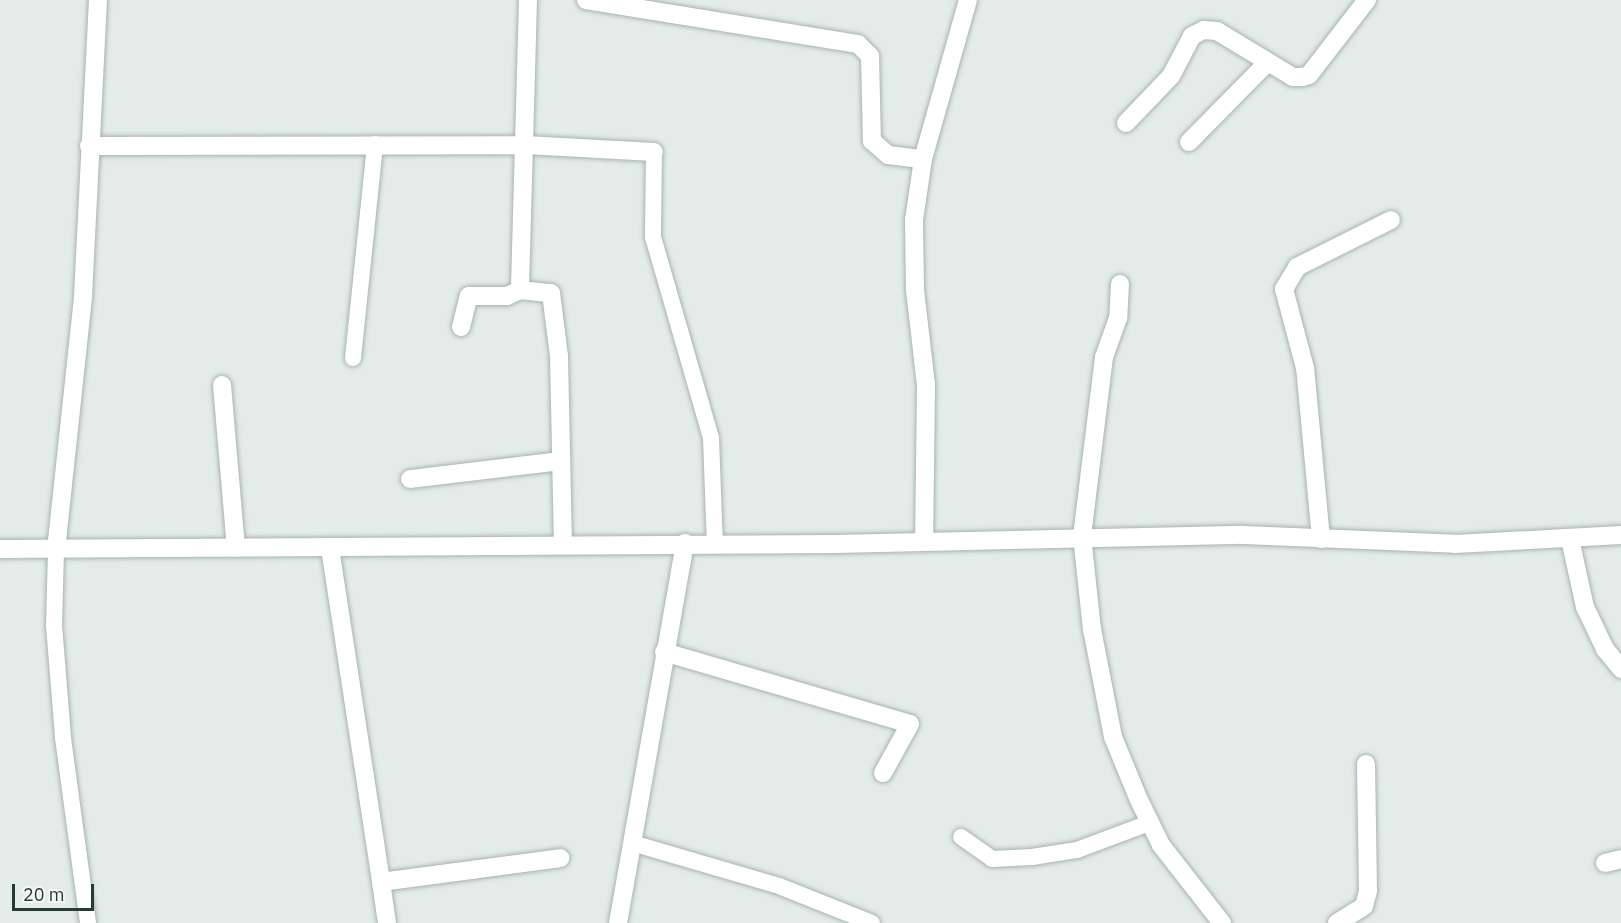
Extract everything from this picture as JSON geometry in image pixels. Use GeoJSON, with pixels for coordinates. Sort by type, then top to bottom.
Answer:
{"type":"FeatureCollection","features":[{"type":"Feature","properties":{"kind":"street"},"geometry":{"type":"LineString","coordinates":[[56,550],[82,296],[98,0]]}},
{"type":"Feature","properties":{"kind":"street"},"geometry":{"type":"LineString","coordinates":[[520,290],[528,0]]}},
{"type":"Feature","properties":{"kind":"street"},"geometry":{"type":"LineString","coordinates":[[586,0],[653,4],[818,35],[866,48],[871,64],[872,141],[888,155],[923,159]]}},
{"type":"Feature","properties":{"kind":"street"},"geometry":{"type":"LineString","coordinates":[[924,540],[926,385],[915,290],[914,220],[923,159],[968,0]]}},
{"type":"Feature","properties":{"kind":"street"},"geometry":{"type":"LineString","coordinates":[[1126,123],[1171,76],[1192,36],[1204,30],[1217,31],[1293,77],[1309,75],[1367,0]]}},
{"type":"Feature","properties":{"kind":"street"},"geometry":{"type":"LineString","coordinates":[[1189,142],[1268,62]]}},
{"type":"Feature","properties":{"kind":"street"},"geometry":{"type":"LineString","coordinates":[[89,146],[525,145],[654,152]]}},
{"type":"Feature","properties":{"kind":"street"},"geometry":{"type":"LineString","coordinates":[[1321,539],[1305,368],[1284,289],[1297,267],[1391,220]]}},
{"type":"Feature","properties":{"kind":"street"},"geometry":{"type":"LineString","coordinates":[[1120,284],[1118,318],[1104,357],[1082,536],[1101,685],[1113,736],[1149,823],[1202,901],[1222,923]]}},
{"type":"Feature","properties":{"kind":"street"},"geometry":{"type":"LineString","coordinates":[[461,327],[470,296],[507,296],[520,290],[551,293],[559,356],[563,544]]}},
{"type":"Feature","properties":{"kind":"street"},"geometry":{"type":"LineString","coordinates":[[222,385],[236,548]]}},
{"type":"Feature","properties":{"kind":"street"},"geometry":{"type":"LineString","coordinates":[[410,479],[560,460]]}},
{"type":"Feature","properties":{"kind":"street"},"geometry":{"type":"LineString","coordinates":[[0,549],[330,548],[685,543],[715,545],[1082,536],[1321,539],[1455,544],[1621,535]]}},
{"type":"Feature","properties":{"kind":"street"},"geometry":{"type":"LineString","coordinates":[[1570,539],[1585,607],[1605,649],[1621,669]]}},
{"type":"Feature","properties":{"kind":"street"},"geometry":{"type":"LineString","coordinates":[[618,923],[685,543]]}},
{"type":"Feature","properties":{"kind":"street"},"geometry":{"type":"LineString","coordinates":[[330,548],[387,923]]}},
{"type":"Feature","properties":{"kind":"street"},"geometry":{"type":"LineString","coordinates":[[664,652],[910,724],[883,773]]}},
{"type":"Feature","properties":{"kind":"street"},"geometry":{"type":"LineString","coordinates":[[1337,923],[1364,906],[1368,891],[1366,764]]}},
{"type":"Feature","properties":{"kind":"street"},"geometry":{"type":"LineString","coordinates":[[381,882],[560,858]]}},
{"type":"Feature","properties":{"kind":"lane"},"geometry":{"type":"LineString","coordinates":[[353,358],[375,144]]}},
{"type":"Feature","properties":{"kind":"lane"},"geometry":{"type":"LineString","coordinates":[[654,152],[653,237],[711,438],[715,545]]}},
{"type":"Feature","properties":{"kind":"lane"},"geometry":{"type":"LineString","coordinates":[[56,550],[54,625],[63,738],[88,923]]}},
{"type":"Feature","properties":{"kind":"lane"},"geometry":{"type":"LineString","coordinates":[[961,837],[992,859],[1032,857],[1077,850],[1149,823]]}},
{"type":"Feature","properties":{"kind":"lane"},"geometry":{"type":"LineString","coordinates":[[632,843],[779,886],[872,923]]}}]}
